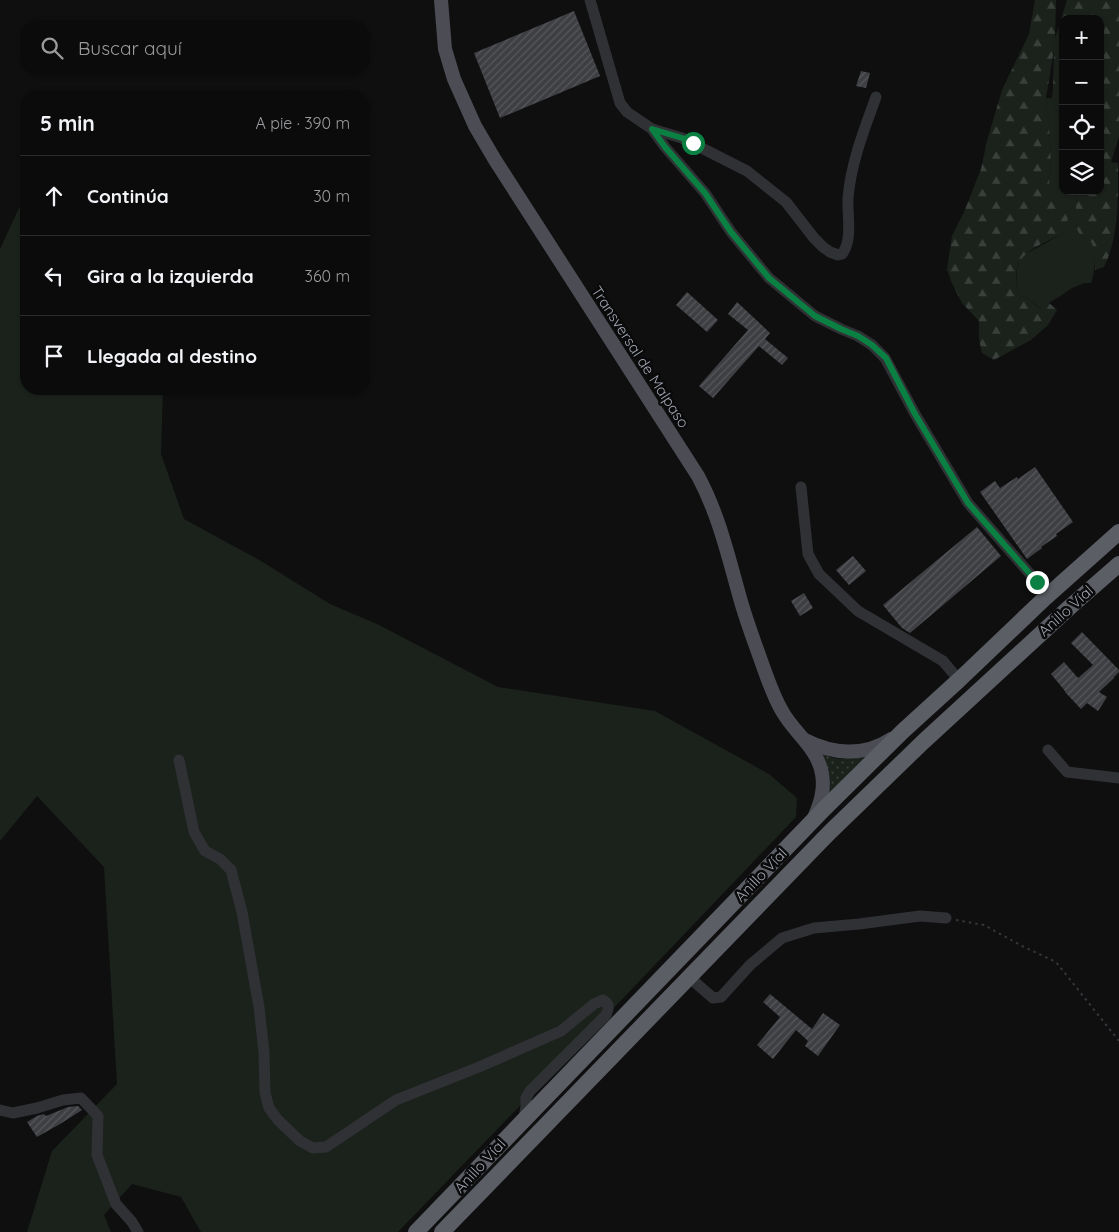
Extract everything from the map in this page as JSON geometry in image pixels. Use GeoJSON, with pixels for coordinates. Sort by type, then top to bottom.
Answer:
{"type":"FeatureCollection","features":[{"type":"Feature","properties":{"kind":"highway","name":"Anillo Víal"},"geometry":{"type":"LineString","coordinates":[[416,1232],[824,809],[903,731],[1045,598],[1119,532]]}},
{"type":"Feature","properties":{"kind":"highway","name":"Anillo Víal"},"geometry":{"type":"LineString","coordinates":[[442,1232],[830,833],[923,742],[1071,606],[1119,565]]}},
{"type":"Feature","properties":{"kind":"main road","name":"Transversal de Malpaso"},"geometry":{"type":"LineString","coordinates":[[441,0],[445,49],[454,79],[475,126],[698,476],[708,495],[720,527],[743,608],[768,680],[788,722],[812,749],[819,761],[823,789],[821,803],[813,821]]}},
{"type":"Feature","properties":{"kind":"main road","name":"Transversal de Malpaso"},"geometry":{"type":"LineString","coordinates":[[802,738],[818,747],[854,752],[880,745],[903,731]]}},
{"type":"Feature","properties":{"kind":"lane"},"geometry":{"type":"LineString","coordinates":[[590,0],[620,103],[627,112],[652,129],[682,138],[746,171],[786,202],[823,247],[838,255],[842,254],[847,248],[848,205],[852,174],[860,143],[876,97]]}},
{"type":"Feature","properties":{"kind":"lane"},"geometry":{"type":"LineString","coordinates":[[652,129],[705,193],[731,232],[769,278],[815,316],[858,336],[872,345],[886,358],[915,414],[968,503],[1037,582],[1045,598]]}},
{"type":"Feature","properties":{"kind":"lane"},"geometry":{"type":"LineString","coordinates":[[801,487],[808,554],[819,574],[858,611],[943,661],[959,680]]}},
{"type":"Feature","properties":{"kind":"lane"},"geometry":{"type":"LineString","coordinates":[[1048,750],[1067,772],[1119,778]]}},
{"type":"Feature","properties":{"kind":"lane"},"geometry":{"type":"LineString","coordinates":[[179,760],[194,832],[205,851],[220,859],[232,870],[242,912],[259,1007],[264,1052],[265,1093],[269,1108],[278,1120],[300,1141],[313,1148],[326,1147],[396,1100],[479,1067],[561,1031],[594,1004],[603,1000],[609,1008],[606,1015],[530,1091],[526,1098],[524,1119]]}},
{"type":"Feature","properties":{"kind":"lane"},"geometry":{"type":"LineString","coordinates":[[689,977],[713,998],[721,997],[750,965],[782,938],[814,928],[920,916],[946,918]]}},
{"type":"Feature","properties":{"kind":"lane"},"geometry":{"type":"LineString","coordinates":[[0,1110],[13,1113],[62,1100],[81,1098],[98,1116],[97,1155],[116,1204],[138,1232]]}},
{"type":"Feature","properties":{"kind":"path"},"geometry":{"type":"LineString","coordinates":[[946,918],[984,926],[1056,962],[1119,1041]]}},
{"type":"Feature","properties":{"kind":"green space"},"geometry":{"type":"Polygon","coordinates":[[[1035,0],[1056,0],[1055,38],[1059,25],[1059,116],[1052,98],[1054,49],[1046,98],[1051,163],[1049,186],[1071,207],[1064,233],[1030,251],[1024,256],[1017,268],[1016,293],[1030,300],[1039,308],[1048,302],[1057,310],[1048,325],[1031,340],[994,360],[982,353],[979,339],[979,321],[962,303],[947,269],[952,236],[981,169],[1002,90],[1029,34],[1035,0]]]}},
{"type":"Feature","properties":{"kind":"green space"},"geometry":{"type":"Polygon","coordinates":[[[1067,0],[1119,0],[1119,136],[1111,162],[1118,163],[1117,217],[1113,243],[1104,267],[1095,270],[1092,243],[1078,231],[1077,195],[1104,195],[1104,15],[1062,15],[1067,0]]]}},
{"type":"Feature","properties":{"kind":"green space"},"geometry":{"type":"Polygon","coordinates":[[[1046,98],[1052,98],[1059,116],[1059,195],[1077,195],[1076,204],[1084,238],[1092,242],[1094,272],[1091,283],[1085,283],[1072,288],[1040,308],[1016,293],[1017,268],[1022,256],[1064,233],[1049,186],[1051,163],[1046,98]]]}},
{"type":"Feature","properties":{"kind":"green space"},"geometry":{"type":"Polygon","coordinates":[[[20,206],[20,395],[163,395],[161,454],[184,519],[261,561],[330,604],[377,624],[498,687],[655,711],[769,774],[797,798],[796,817],[398,1232],[201,1232],[181,1197],[132,1184],[104,1215],[111,1232],[27,1232],[52,1151],[117,1084],[104,867],[37,796],[0,841],[0,249],[20,206]]]}},
{"type":"Feature","properties":{"kind":"green space"},"geometry":{"type":"Polygon","coordinates":[[[879,748],[826,798],[830,778],[826,763],[821,754],[838,759],[859,757],[879,748]]]}},
{"type":"Feature","properties":{"kind":"building"},"geometry":{"type":"Polygon","coordinates":[[[574,11],[600,76],[500,118],[474,53],[574,11]]]}},
{"type":"Feature","properties":{"kind":"building"},"geometry":{"type":"Polygon","coordinates":[[[861,71],[870,73],[866,88],[856,86],[861,71]]]}},
{"type":"Feature","properties":{"kind":"building"},"geometry":{"type":"Polygon","coordinates":[[[687,292],[718,320],[707,332],[676,305],[687,292]]]}},
{"type":"Feature","properties":{"kind":"building"},"geometry":{"type":"Polygon","coordinates":[[[737,302],[770,333],[765,339],[788,358],[782,365],[759,346],[713,398],[699,386],[748,330],[728,314],[737,302]]]}},
{"type":"Feature","properties":{"kind":"building"},"geometry":{"type":"Polygon","coordinates":[[[1035,467],[1073,522],[1027,559],[980,492],[995,481],[1000,488],[1017,477],[1018,479],[1035,467]]]}},
{"type":"Feature","properties":{"kind":"building"},"geometry":{"type":"Polygon","coordinates":[[[977,527],[1001,556],[910,633],[902,628],[883,605],[977,527]]]}},
{"type":"Feature","properties":{"kind":"building"},"geometry":{"type":"Polygon","coordinates":[[[853,556],[866,571],[849,585],[836,570],[853,556]]]}},
{"type":"Feature","properties":{"kind":"building"},"geometry":{"type":"Polygon","coordinates":[[[804,593],[813,608],[800,616],[791,601],[804,593]]]}},
{"type":"Feature","properties":{"kind":"building"},"geometry":{"type":"Polygon","coordinates":[[[1082,632],[1119,670],[1114,678],[1099,692],[1107,697],[1098,711],[1087,703],[1081,709],[1051,674],[1064,662],[1078,678],[1093,665],[1071,643],[1082,632]]]}},
{"type":"Feature","properties":{"kind":"building"},"geometry":{"type":"Polygon","coordinates":[[[770,994],[812,1029],[823,1013],[840,1025],[818,1056],[805,1046],[808,1041],[796,1030],[773,1059],[757,1045],[780,1017],[763,1002],[770,994]]]}},
{"type":"Feature","properties":{"kind":"building"},"geometry":{"type":"Polygon","coordinates":[[[78,1106],[82,1110],[37,1137],[27,1122],[37,1116],[44,1114],[46,1116],[68,1107],[78,1106]]]}},
{"type":"Feature","properties":{"kind":"route"},"geometry":{"type":"LineString","coordinates":[[693,143],[652,129],[705,193],[731,232],[769,278],[815,316],[858,336],[872,345],[886,358],[915,414],[968,503],[1037,582]]}}]}
